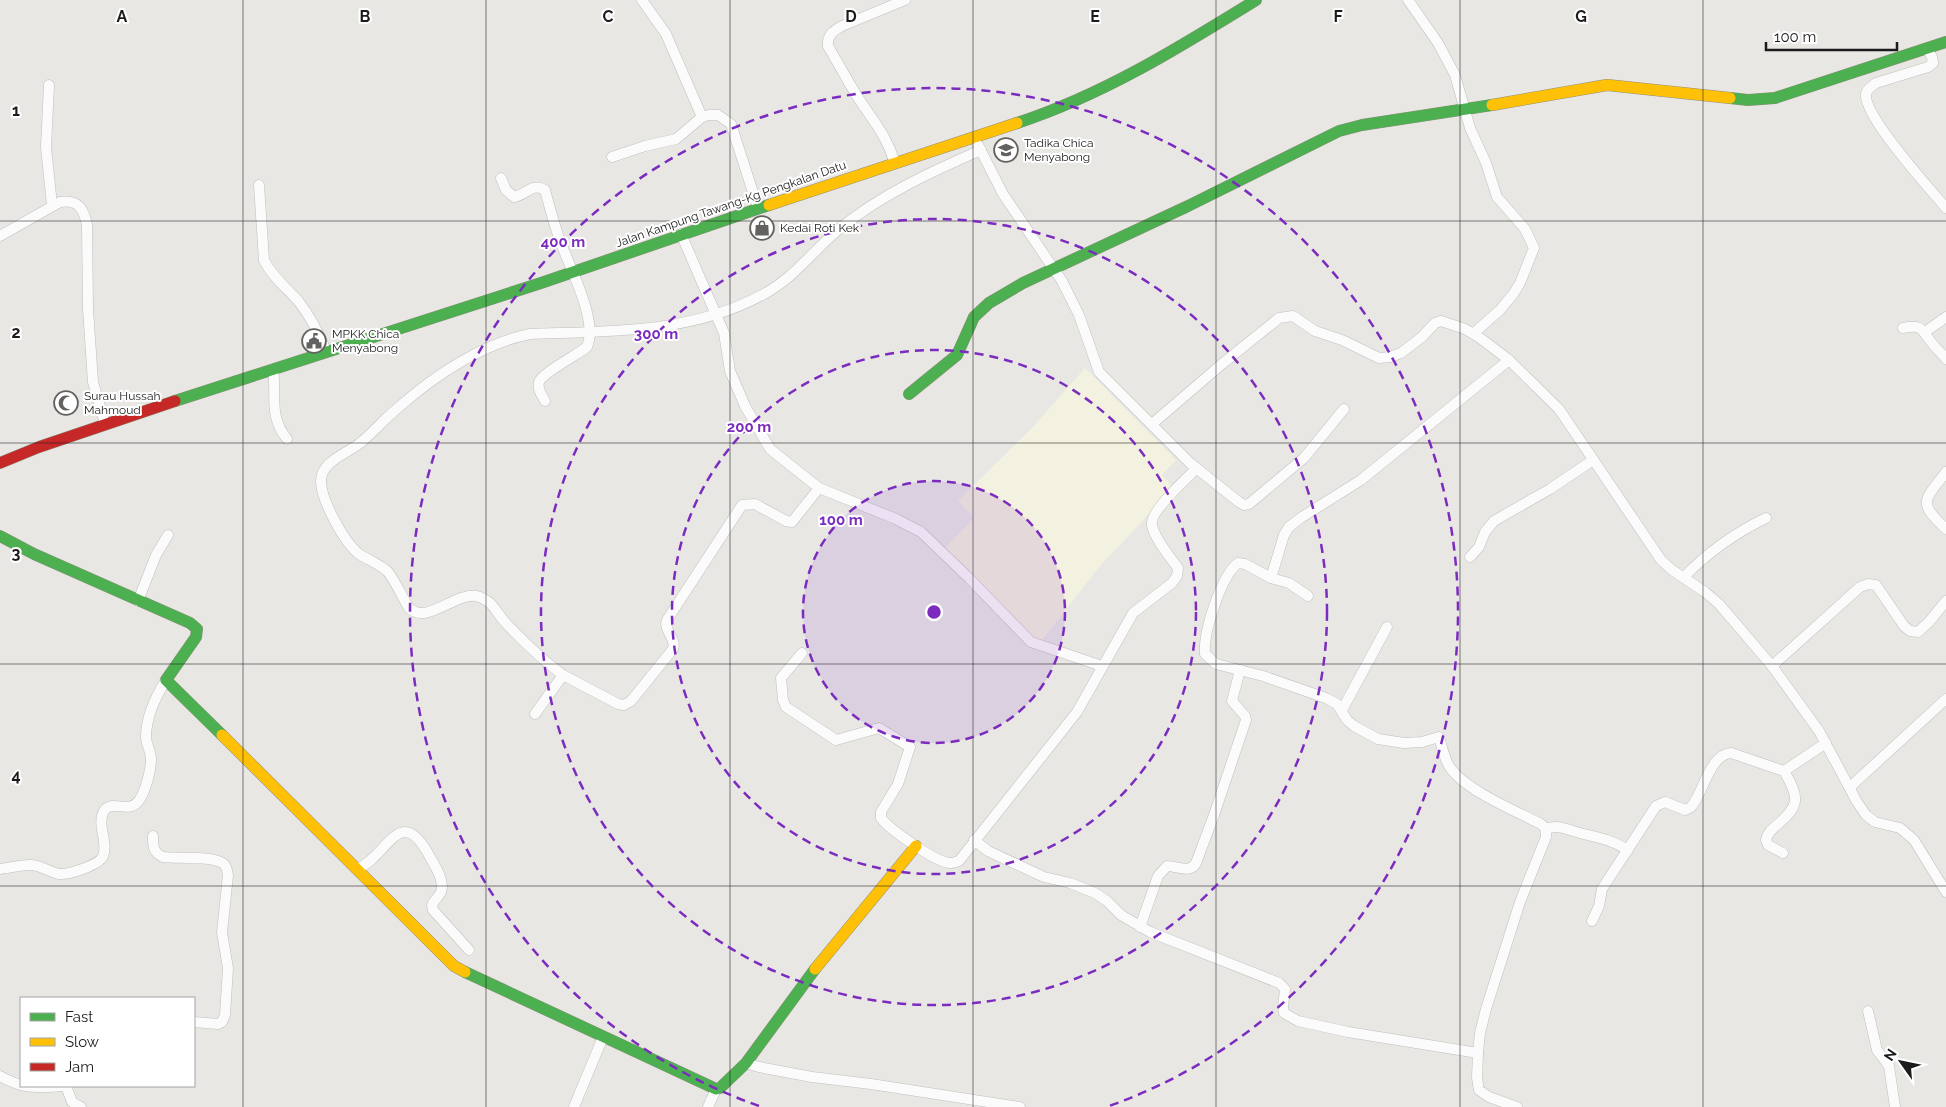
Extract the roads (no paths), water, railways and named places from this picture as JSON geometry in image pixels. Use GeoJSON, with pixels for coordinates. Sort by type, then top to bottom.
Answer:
{"type":"FeatureCollection","features":[{"type":"Feature","properties":{"kind":"street"},"geometry":{"type":"LineString","coordinates":[[642,0],[666,34],[702,117]]}},
{"type":"Feature","properties":{"kind":"street"},"geometry":{"type":"LineString","coordinates":[[895,163],[889,143],[852,88],[828,46],[828,40],[830,34],[842,26],[905,0]]}},
{"type":"Feature","properties":{"kind":"street","name":"Jalan Kampung Tawang-Kg Pengkalan Datu"},"geometry":{"type":"LineString","coordinates":[[0,464],[39,447],[105,424],[572,273],[680,234],[1052,112],[1174,50],[1256,0]]}},
{"type":"Feature","properties":{"kind":"street"},"geometry":{"type":"LineString","coordinates":[[1408,0],[1438,42],[1455,75],[1470,128],[1486,163],[1497,197],[1525,229],[1534,248],[1514,293],[1500,310],[1474,333]]}},
{"type":"Feature","properties":{"kind":"street"},"geometry":{"type":"LineString","coordinates":[[909,394],[957,355],[974,317],[988,303],[1023,283],[1188,206],[1339,131],[1362,125],[1464,110],[1607,85],[1748,100],[1775,98],[1946,42]]}},
{"type":"Feature","properties":{"kind":"street"},"geometry":{"type":"LineString","coordinates":[[1927,49],[1933,63],[1928,67],[1876,83],[1866,93],[1873,115],[1898,151],[1946,208]]}},
{"type":"Feature","properties":{"kind":"street"},"geometry":{"type":"LineString","coordinates":[[49,85],[46,147],[52,205]]}},
{"type":"Feature","properties":{"kind":"street"},"geometry":{"type":"LineString","coordinates":[[612,157],[645,146],[676,139],[702,117],[718,115],[725,118],[731,124],[758,208]]}},
{"type":"Feature","properties":{"kind":"street"},"geometry":{"type":"LineString","coordinates":[[973,137],[1003,194],[1062,281],[1079,315],[1099,372],[1196,469],[1239,502],[1244,505],[1249,504],[1304,458],[1344,409]]}},
{"type":"Feature","properties":{"kind":"street"},"geometry":{"type":"LineString","coordinates":[[819,488],[792,522],[786,521],[755,504],[742,505],[665,624],[674,641],[673,650],[631,701],[624,705],[618,704],[563,675],[540,657],[502,619],[490,603],[483,599],[475,596],[464,597],[424,614],[413,612],[387,571],[358,553],[349,544],[328,504],[321,481],[326,467],[332,461],[351,451],[407,400],[444,373],[482,350],[514,337],[530,334],[662,328],[685,324],[716,314],[762,295],[776,286],[840,228],[884,198],[941,167],[981,150]]}},
{"type":"Feature","properties":{"kind":"street"},"geometry":{"type":"LineString","coordinates":[[502,178],[506,190],[514,197],[534,187],[545,190],[558,236],[584,302],[590,332],[587,346],[544,375],[539,382],[539,391],[545,401]]}},
{"type":"Feature","properties":{"kind":"street"},"geometry":{"type":"LineString","coordinates":[[259,185],[264,260],[268,268],[311,318],[326,351]]}},
{"type":"Feature","properties":{"kind":"street"},"geometry":{"type":"LineString","coordinates":[[0,236],[52,205],[66,201],[79,206],[84,212],[87,225],[88,309],[93,382],[105,424]]}},
{"type":"Feature","properties":{"kind":"street"},"geometry":{"type":"LineString","coordinates":[[680,234],[726,339],[730,371],[745,406],[770,449],[819,488],[896,519],[921,532],[1031,642],[1102,666]]}},
{"type":"Feature","properties":{"kind":"street"},"geometry":{"type":"LineString","coordinates":[[1152,424],[1222,364],[1284,316],[1293,316],[1315,331],[1342,340],[1379,358],[1390,358],[1401,353],[1441,320],[1474,333],[1509,360],[1559,409],[1661,560],[1719,604],[1772,666],[1826,742],[1866,815],[1875,822],[1900,828],[1914,840],[1946,892]]}},
{"type":"Feature","properties":{"kind":"street"},"geometry":{"type":"LineString","coordinates":[[1925,332],[1946,317]]}},
{"type":"Feature","properties":{"kind":"street"},"geometry":{"type":"LineString","coordinates":[[1903,328],[1918,326],[1946,359]]}},
{"type":"Feature","properties":{"kind":"street"},"geometry":{"type":"LineString","coordinates":[[1271,578],[1284,535],[1289,527],[1361,480],[1509,360]]}},
{"type":"Feature","properties":{"kind":"street"},"geometry":{"type":"LineString","coordinates":[[273,369],[275,382],[274,416],[281,432],[287,439]]}},
{"type":"Feature","properties":{"kind":"street"},"geometry":{"type":"LineString","coordinates":[[1470,556],[1479,547],[1485,532],[1494,521],[1550,489],[1593,460]]}},
{"type":"Feature","properties":{"kind":"street"},"geometry":{"type":"LineString","coordinates":[[802,653],[781,678],[783,700],[786,708],[836,740],[879,728],[910,748],[898,784],[881,812],[881,818],[886,824],[916,846],[946,862],[952,863],[959,860],[1077,712],[1133,613],[1172,583],[1177,576],[1178,568],[1154,532],[1151,521],[1155,512],[1196,469]]}},
{"type":"Feature","properties":{"kind":"street"},"geometry":{"type":"LineString","coordinates":[[1946,472],[1926,501],[1927,509],[1932,517],[1946,530]]}},
{"type":"Feature","properties":{"kind":"street"},"geometry":{"type":"LineString","coordinates":[[1684,577],[1711,551],[1739,531],[1766,518]]}},
{"type":"Feature","properties":{"kind":"street"},"geometry":{"type":"LineString","coordinates":[[138,600],[156,555],[168,535]]}},
{"type":"Feature","properties":{"kind":"street"},"geometry":{"type":"LineString","coordinates":[[0,536],[34,554],[190,623],[197,629],[196,637],[166,680],[153,704],[146,737],[151,760],[142,795],[136,805],[131,807],[114,806],[103,812],[104,849],[103,856],[98,863],[68,874],[61,874],[38,866],[28,865],[0,869]]}},
{"type":"Feature","properties":{"kind":"street"},"geometry":{"type":"LineString","coordinates":[[1308,596],[1289,583],[1271,578],[1245,564],[1238,563],[1231,568],[1213,612],[1206,634],[1205,654],[1216,664],[1263,676],[1326,698],[1342,710],[1347,720],[1354,726],[1378,739],[1404,743],[1422,742],[1439,736],[1444,756],[1458,776],[1484,794],[1541,824],[1546,829],[1546,837],[1520,902],[1480,1033],[1477,1078],[1479,1090],[1489,1097],[1517,1107]]}},
{"type":"Feature","properties":{"kind":"street"},"geometry":{"type":"LineString","coordinates":[[1772,666],[1860,587],[1868,584],[1876,585],[1904,626],[1910,631],[1918,632],[1946,601]]}},
{"type":"Feature","properties":{"kind":"street"},"geometry":{"type":"LineString","coordinates":[[1342,710],[1387,627]]}},
{"type":"Feature","properties":{"kind":"street"},"geometry":{"type":"LineString","coordinates":[[1140,927],[1158,876],[1162,870],[1167,866],[1189,870],[1196,863],[1246,720],[1245,716],[1232,701],[1240,670]]}},
{"type":"Feature","properties":{"kind":"street"},"geometry":{"type":"LineString","coordinates":[[535,714],[563,675]]}},
{"type":"Feature","properties":{"kind":"street"},"geometry":{"type":"LineString","coordinates":[[166,680],[454,966],[716,1089]]}},
{"type":"Feature","properties":{"kind":"street"},"geometry":{"type":"LineString","coordinates":[[1850,787],[1946,700]]}},
{"type":"Feature","properties":{"kind":"street"},"geometry":{"type":"LineString","coordinates":[[1784,771],[1826,742]]}},
{"type":"Feature","properties":{"kind":"street"},"geometry":{"type":"LineString","coordinates":[[1592,921],[1599,906],[1602,889],[1656,806],[1665,802],[1685,810],[1691,807],[1718,758],[1726,753],[1784,771],[1794,795],[1795,807],[1792,812],[1772,829],[1766,840],[1768,845],[1782,854]]}},
{"type":"Feature","properties":{"kind":"street"},"geometry":{"type":"LineString","coordinates":[[1546,829],[1557,827],[1598,836],[1628,850]]}},
{"type":"Feature","properties":{"kind":"street"},"geometry":{"type":"LineString","coordinates":[[356,869],[367,864],[401,832],[409,831],[416,835],[430,856],[442,886],[432,905],[433,910],[469,950]]}},
{"type":"Feature","properties":{"kind":"street"},"geometry":{"type":"LineString","coordinates":[[153,836],[153,847],[156,853],[163,857],[213,860],[224,864],[227,868],[228,876],[222,933],[222,940],[228,960],[225,1015],[222,1022],[218,1024],[195,1022]]}},
{"type":"Feature","properties":{"kind":"street"},"geometry":{"type":"LineString","coordinates":[[974,840],[988,851],[1044,877],[1070,883],[1095,894],[1107,901],[1121,915],[1150,932],[1279,982],[1285,989],[1282,1007],[1284,1013],[1298,1021],[1377,1038],[1478,1053]]}},
{"type":"Feature","properties":{"kind":"street"},"geometry":{"type":"LineString","coordinates":[[708,1107],[716,1089],[720,1088],[746,1063],[813,972],[916,846]]}},
{"type":"Feature","properties":{"kind":"street"},"geometry":{"type":"LineString","coordinates":[[1868,1010],[1877,1050],[1890,1066],[1895,1107]]}},
{"type":"Feature","properties":{"kind":"street"},"geometry":{"type":"LineString","coordinates":[[574,1107],[604,1037]]}},
{"type":"Feature","properties":{"kind":"street"},"geometry":{"type":"LineString","coordinates":[[746,1063],[812,1077],[1020,1107]]}},
{"type":"Feature","properties":{"kind":"street"},"geometry":{"type":"LineString","coordinates":[[0,1076],[20,1086]]}},
{"type":"Feature","properties":{"kind":"street"},"geometry":{"type":"LineString","coordinates":[[22,1087],[46,1087]]}},
{"type":"Feature","properties":{"kind":"street"},"geometry":{"type":"LineString","coordinates":[[66,1087],[72,1102],[81,1107]]}},
{"type":"Feature","properties":{"kind":"place","name":"Tadika Chica Menyabong"},"geometry":{"type":"Point","coordinates":[1006,150]}},
{"type":"Feature","properties":{"kind":"place","name":"Kedai Roti Kek"},"geometry":{"type":"Point","coordinates":[762,228]}},
{"type":"Feature","properties":{"kind":"place","name":"MPKK Chica Menyabong"},"geometry":{"type":"Point","coordinates":[314,341]}},
{"type":"Feature","properties":{"kind":"place","name":"Surau Hussah Mahmoud"},"geometry":{"type":"Point","coordinates":[66,403]}}]}
